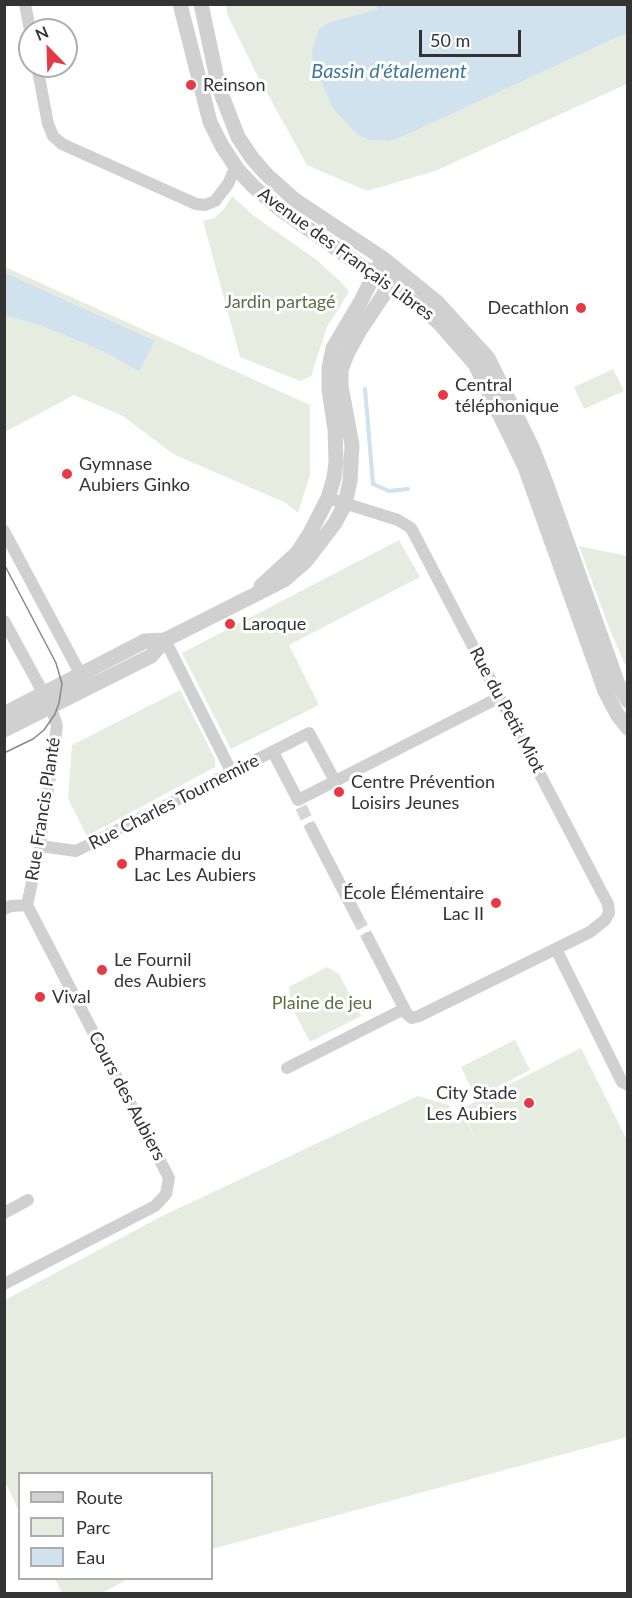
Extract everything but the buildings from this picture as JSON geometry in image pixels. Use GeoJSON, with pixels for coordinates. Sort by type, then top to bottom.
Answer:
{"type":"FeatureCollection","features":[{"type":"Feature","properties":{"kind":"street","name":"Avenue des Français Libres"},"geometry":{"type":"LineString","coordinates":[[180,4],[210,122],[238,170],[274,205],[390,285],[440,324],[475,364],[532,486],[605,691],[627,728]]}},
{"type":"Feature","properties":{"kind":"street","name":"Avenue des Français Libres"},"geometry":{"type":"LineString","coordinates":[[201,4],[222,97],[238,137],[252,158],[295,200],[384,259],[451,315],[488,358],[546,483],[618,684],[627,701]]}},
{"type":"Feature","properties":{"kind":"street"},"geometry":{"type":"LineString","coordinates":[[39,78],[48,124],[53,136],[62,144],[196,204],[205,205],[215,201],[233,173],[238,170]]}},
{"type":"Feature","properties":{"kind":"street"},"geometry":{"type":"LineString","coordinates":[[250,596],[297,553],[328,498],[334,478],[336,448],[328,389],[333,348],[362,301],[373,273],[384,259]]}},
{"type":"Feature","properties":{"kind":"street"},"geometry":{"type":"LineString","coordinates":[[4,714],[75,694],[152,656],[165,640],[284,580],[306,561],[335,523],[345,504],[350,481],[352,454],[341,387],[341,370],[346,354],[399,271]]}},
{"type":"Feature","properties":{"kind":"street","name":"Rue du Petit Miot"},"geometry":{"type":"LineString","coordinates":[[328,498],[398,520],[411,528],[608,904],[609,913],[599,926],[555,949],[419,1016],[412,1017],[404,1009]]}},
{"type":"Feature","properties":{"kind":"street"},"geometry":{"type":"LineString","coordinates":[[4,531],[81,675],[81,683],[75,694]]}},
{"type":"Feature","properties":{"kind":"street","name":"Rue Francis Planté"},"geometry":{"type":"LineString","coordinates":[[4,621],[48,700],[57,726],[40,846],[27,905],[4,909]]}},
{"type":"Feature","properties":{"kind":"street"},"geometry":{"type":"LineString","coordinates":[[4,730],[81,675],[145,641],[165,640]]}},
{"type":"Feature","properties":{"kind":"street"},"geometry":{"type":"LineString","coordinates":[[165,640],[232,773]]}},
{"type":"Feature","properties":{"kind":"street","name":"Rue Charles Tournemire"},"geometry":{"type":"LineString","coordinates":[[273,752],[299,804],[335,781],[500,697]]}},
{"type":"Feature","properties":{"kind":"street","name":"Rue Charles Tournemire"},"geometry":{"type":"LineString","coordinates":[[40,846],[76,851],[309,733],[335,781]]}},
{"type":"Feature","properties":{"kind":"street"},"geometry":{"type":"LineString","coordinates":[[311,828],[357,917]]}},
{"type":"Feature","properties":{"kind":"street","name":"Cours des Aubiers"},"geometry":{"type":"LineString","coordinates":[[4,1284],[155,1206],[166,1194],[169,1178],[27,905]]}},
{"type":"Feature","properties":{"kind":"street"},"geometry":{"type":"LineString","coordinates":[[286,1068],[404,1009],[368,938]]}},
{"type":"Feature","properties":{"kind":"street"},"geometry":{"type":"LineString","coordinates":[[555,949],[622,1082],[627,1085]]}},
{"type":"Feature","properties":{"kind":"street"},"geometry":{"type":"LineString","coordinates":[[4,1213],[28,1200]]}},
{"type":"Feature","properties":{"kind":"green space"},"geometry":{"type":"Polygon","coordinates":[[[226,5],[377,5],[378,9],[330,22],[390,141],[627,34],[627,84],[435,171],[367,191],[307,165],[256,73],[227,14],[226,5]]]}},
{"type":"Feature","properties":{"kind":"green space","name":"Jardin partagé"},"geometry":{"type":"Polygon","coordinates":[[[232,196],[254,216],[318,261],[349,292],[327,327],[311,376],[300,381],[240,357],[203,221],[214,218],[224,209],[232,196]]]}},
{"type":"Feature","properties":{"kind":"green space"},"geometry":{"type":"Polygon","coordinates":[[[5,267],[310,405],[310,475],[298,513],[286,503],[173,454],[123,416],[74,395],[5,432],[5,267]]]}},
{"type":"Feature","properties":{"kind":"green space"},"geometry":{"type":"Polygon","coordinates":[[[613,369],[624,391],[584,409],[574,387],[613,369]]]}},
{"type":"Feature","properties":{"kind":"green space"},"geometry":{"type":"Polygon","coordinates":[[[399,540],[420,577],[289,645],[319,705],[231,749],[182,653],[399,540]]]}},
{"type":"Feature","properties":{"kind":"green space"},"geometry":{"type":"Polygon","coordinates":[[[579,546],[627,556],[627,669],[610,630],[579,546]]]}},
{"type":"Feature","properties":{"kind":"green space"},"geometry":{"type":"Polygon","coordinates":[[[180,690],[215,759],[215,767],[87,836],[68,799],[72,745],[180,690]]]}},
{"type":"Feature","properties":{"kind":"green space","name":"Plaine de jeu"},"geometry":{"type":"Polygon","coordinates":[[[327,967],[339,974],[361,1016],[310,1042],[290,1004],[289,987],[327,967]]]}},
{"type":"Feature","properties":{"kind":"green space"},"geometry":{"type":"Polygon","coordinates":[[[515,1040],[530,1070],[476,1098],[461,1067],[515,1040]]]}},
{"type":"Feature","properties":{"kind":"green space"},"geometry":{"type":"Polygon","coordinates":[[[581,1048],[627,1140],[627,1437],[213,1549],[213,1472],[18,1472],[18,1509],[5,1482],[5,1300],[164,1215],[418,1096],[449,1105],[454,1115],[461,1112],[477,1141],[461,1109],[581,1048]]]}},
{"type":"Feature","properties":{"kind":"green space"},"geometry":{"type":"Polygon","coordinates":[[[56,1580],[126,1580],[100,1594],[62,1593],[56,1580]]]}},
{"type":"Feature","properties":{"kind":"water","name":"Bassin d'étalement"},"geometry":{"type":"Polygon","coordinates":[[[376,5],[627,5],[627,34],[401,137],[390,141],[369,140],[357,134],[333,108],[313,62],[312,50],[319,29],[330,22],[378,9],[376,5]]]}},
{"type":"Feature","properties":{"kind":"water"},"geometry":{"type":"Polygon","coordinates":[[[5,273],[155,341],[139,371],[109,354],[63,334],[5,315],[5,273]]]}},
{"type":"Feature","properties":{"kind":"waterway"},"geometry":{"type":"LineString","coordinates":[[365,389],[373,484],[389,491],[408,489]]}},
{"type":"Feature","properties":{"kind":"tunnel"},"geometry":{"type":"LineString","coordinates":[[301,807],[311,828]]}},
{"type":"Feature","properties":{"kind":"tunnel"},"geometry":{"type":"LineString","coordinates":[[357,917],[368,938]]}},
{"type":"Feature","properties":{"kind":"tram line"},"geometry":{"type":"LineString","coordinates":[[4,564],[56,663],[62,684],[55,714],[44,730],[33,739],[4,753]]}},
{"type":"Feature","properties":{"kind":"place","name":"Reinson"},"geometry":{"type":"Point","coordinates":[191,85]}},
{"type":"Feature","properties":{"kind":"place","name":"Decathlon"},"geometry":{"type":"Point","coordinates":[581,308]}},
{"type":"Feature","properties":{"kind":"place","name":"Central téléphonique"},"geometry":{"type":"Point","coordinates":[443,395]}},
{"type":"Feature","properties":{"kind":"place","name":"Gymnase Aubiers Ginko"},"geometry":{"type":"Point","coordinates":[67,474]}},
{"type":"Feature","properties":{"kind":"place","name":"Laroque"},"geometry":{"type":"Point","coordinates":[230,624]}},
{"type":"Feature","properties":{"kind":"place","name":"Centre Prévention Loisirs Jeunes"},"geometry":{"type":"Point","coordinates":[339,792]}},
{"type":"Feature","properties":{"kind":"place","name":"Pharmacie du Lac Les Aubiers"},"geometry":{"type":"Point","coordinates":[122,864]}},
{"type":"Feature","properties":{"kind":"place","name":"École Élémentaire Lac II"},"geometry":{"type":"Point","coordinates":[496,903]}},
{"type":"Feature","properties":{"kind":"place","name":"Le Fournil des Aubiers"},"geometry":{"type":"Point","coordinates":[102,970]}},
{"type":"Feature","properties":{"kind":"place","name":"Vival"},"geometry":{"type":"Point","coordinates":[40,997]}},
{"type":"Feature","properties":{"kind":"place","name":"City Stade Les Aubiers"},"geometry":{"type":"Point","coordinates":[529,1103]}}]}
